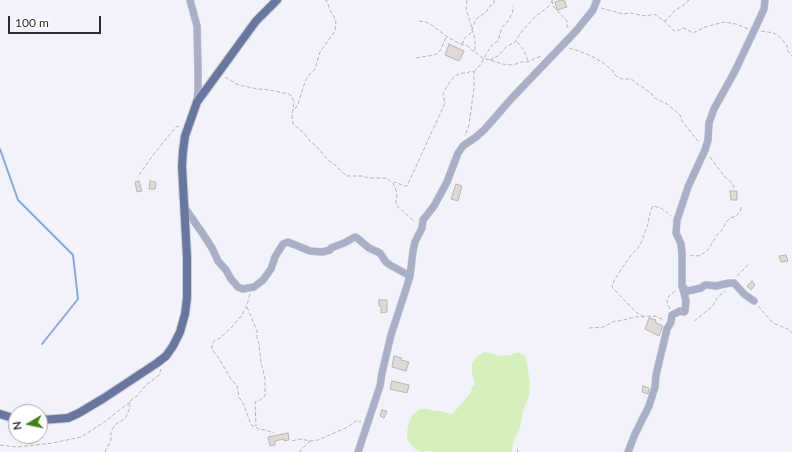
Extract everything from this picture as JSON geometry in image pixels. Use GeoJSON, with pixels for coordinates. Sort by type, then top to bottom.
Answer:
{"type":"FeatureCollection","features":[{"type":"Feature","properties":{"kind":"main road"},"geometry":{"type":"LineString","coordinates":[[48,419],[68,418],[79,413],[157,364],[166,356],[173,346],[180,332],[185,314],[187,298],[188,278],[182,166],[185,136],[197,102],[256,21],[277,0]]}},
{"type":"Feature","properties":{"kind":"street"},"geometry":{"type":"LineString","coordinates":[[190,0],[196,26],[198,76],[197,102]]}},
{"type":"Feature","properties":{"kind":"street"},"geometry":{"type":"LineString","coordinates":[[628,452],[649,406],[655,387],[656,374],[667,329],[672,315],[680,310],[685,311],[686,301],[682,286],[681,244],[676,233],[675,226],[677,218],[688,187],[706,149],[711,116],[755,29],[764,9],[765,0]]}},
{"type":"Feature","properties":{"kind":"street"},"geometry":{"type":"LineString","coordinates":[[358,452],[380,386],[391,335],[410,276],[415,242],[422,228],[423,220],[434,206],[447,182],[458,153],[463,146],[481,134],[512,98],[577,30],[589,15],[596,2]]}},
{"type":"Feature","properties":{"kind":"street"},"geometry":{"type":"LineString","coordinates":[[184,208],[212,248],[218,261],[238,288],[243,289],[254,287],[263,280],[271,269],[275,257],[283,244],[288,242],[310,251],[322,252],[330,250],[354,237],[380,253],[390,266],[402,270],[410,276]]}},
{"type":"Feature","properties":{"kind":"street"},"geometry":{"type":"LineString","coordinates":[[682,286],[688,291],[701,288],[705,285],[716,286],[734,283],[744,294],[754,301]]}},
{"type":"Feature","properties":{"kind":"path"},"geometry":{"type":"LineString","coordinates":[[325,0],[327,1],[336,20],[335,31],[320,52],[316,69],[309,75],[305,82],[292,117],[293,124],[303,132],[327,159],[347,176],[387,178],[393,183],[397,193],[396,205],[422,228]]}},
{"type":"Feature","properties":{"kind":"path"},"geometry":{"type":"LineString","coordinates":[[467,0],[466,8],[475,39],[476,52]]}},
{"type":"Feature","properties":{"kind":"path"},"geometry":{"type":"LineString","coordinates":[[460,44],[471,33],[476,19],[486,12],[494,3],[494,0]]}},
{"type":"Feature","properties":{"kind":"path"},"geometry":{"type":"LineString","coordinates":[[664,21],[667,20],[675,10],[683,6],[689,0]]}},
{"type":"Feature","properties":{"kind":"path"},"geometry":{"type":"LineString","coordinates":[[552,1],[553,6],[567,20],[567,27],[577,30]]}},
{"type":"Feature","properties":{"kind":"path"},"geometry":{"type":"LineString","coordinates":[[490,60],[498,56],[506,47],[516,41],[522,31],[537,15],[547,8],[552,1]]}},
{"type":"Feature","properties":{"kind":"path"},"geometry":{"type":"LineString","coordinates":[[596,2],[598,7],[620,14],[631,13],[647,16],[654,14],[674,31],[683,28],[693,34],[706,27],[724,22],[774,33],[784,42],[788,52],[792,56]]}},
{"type":"Feature","properties":{"kind":"path"},"geometry":{"type":"LineString","coordinates":[[463,146],[474,88],[474,72],[498,40],[502,27],[511,15],[513,10],[512,6]]}},
{"type":"Feature","properties":{"kind":"path"},"geometry":{"type":"LineString","coordinates":[[420,21],[426,22],[433,26],[460,44],[468,46],[484,59],[497,63],[516,64],[528,62],[547,55],[552,56]]}},
{"type":"Feature","properties":{"kind":"path"},"geometry":{"type":"LineString","coordinates":[[416,58],[438,53],[446,36]]}},
{"type":"Feature","properties":{"kind":"path"},"geometry":{"type":"LineString","coordinates":[[516,41],[524,50],[528,62]]}},
{"type":"Feature","properties":{"kind":"path"},"geometry":{"type":"LineString","coordinates":[[563,44],[568,48],[579,50],[602,62],[613,71],[616,76],[622,79],[630,79],[634,81],[652,94],[653,97],[667,104],[680,115],[683,122],[706,149],[713,162],[725,177],[733,184],[734,188]]}},
{"type":"Feature","properties":{"kind":"path"},"geometry":{"type":"LineString","coordinates":[[393,183],[395,182],[406,186],[445,103],[444,94],[449,83],[458,74],[472,71],[474,72]]}},
{"type":"Feature","properties":{"kind":"path"},"geometry":{"type":"LineString","coordinates":[[217,74],[226,77],[239,85],[288,94],[293,98],[294,111]]}},
{"type":"Feature","properties":{"kind":"path"},"geometry":{"type":"LineString","coordinates":[[139,175],[176,127],[190,122]]}},
{"type":"Feature","properties":{"kind":"path"},"geometry":{"type":"LineString","coordinates":[[644,317],[637,313],[616,292],[612,287],[614,281],[641,243],[653,206],[661,208],[670,216],[677,218]]}},
{"type":"Feature","properties":{"kind":"path"},"geometry":{"type":"LineString","coordinates":[[682,263],[688,256],[701,255],[708,250],[726,222],[740,212],[742,208],[741,206]]}},
{"type":"Feature","properties":{"kind":"path"},"geometry":{"type":"LineString","coordinates":[[694,321],[712,307],[717,298],[749,264]]}},
{"type":"Feature","properties":{"kind":"path"},"geometry":{"type":"LineString","coordinates":[[674,314],[667,302],[668,297],[682,286]]}},
{"type":"Feature","properties":{"kind":"path"},"geometry":{"type":"LineString","coordinates":[[250,288],[250,294],[246,307],[241,317],[220,338],[214,341],[212,347],[237,386],[239,397],[243,402],[250,425],[256,427],[258,430],[265,430],[274,433]]}},
{"type":"Feature","properties":{"kind":"path"},"geometry":{"type":"LineString","coordinates":[[754,301],[773,323],[788,329],[792,333]]}},
{"type":"Feature","properties":{"kind":"path"},"geometry":{"type":"LineString","coordinates":[[246,307],[257,331],[261,363],[265,378],[265,396],[255,402],[256,427]]}},
{"type":"Feature","properties":{"kind":"path"},"geometry":{"type":"LineString","coordinates":[[589,328],[603,327],[615,321],[635,317],[655,316],[670,322]]}},
{"type":"Feature","properties":{"kind":"path"},"geometry":{"type":"LineString","coordinates":[[0,445],[17,447],[53,443],[80,437],[103,423],[137,396],[145,386],[159,375],[161,369],[157,364]]}},
{"type":"Feature","properties":{"kind":"path"},"geometry":{"type":"LineString","coordinates":[[105,452],[113,428],[126,417],[130,407],[130,402]]}},
{"type":"Feature","properties":{"kind":"path"},"geometry":{"type":"LineString","coordinates":[[292,441],[299,439],[312,441],[323,439],[348,427],[356,421],[368,422]]}},
{"type":"Feature","properties":{"kind":"path"},"geometry":{"type":"LineString","coordinates":[[299,452],[310,441]]}},
{"type":"Feature","properties":{"kind":"green space"},"geometry":{"type":"Polygon","coordinates":[[[485,352],[500,356],[520,353],[526,357],[530,383],[529,396],[523,412],[520,428],[513,443],[512,452],[423,452],[415,449],[407,438],[409,422],[413,414],[421,409],[442,411],[451,414],[456,410],[471,392],[472,387],[475,384],[472,374],[472,364],[477,356],[485,352]]]}},
{"type":"Feature","properties":{"kind":"building"},"geometry":{"type":"Polygon","coordinates":[[[564,0],[567,7],[557,10],[555,2],[564,0]]]}},
{"type":"Feature","properties":{"kind":"building"},"geometry":{"type":"Polygon","coordinates":[[[449,44],[464,51],[459,61],[445,55],[449,44]]]}},
{"type":"Feature","properties":{"kind":"building"},"geometry":{"type":"Polygon","coordinates":[[[139,181],[142,191],[137,192],[135,182],[139,181]]]}},
{"type":"Feature","properties":{"kind":"building"},"geometry":{"type":"Polygon","coordinates":[[[150,181],[156,182],[155,189],[149,189],[150,181]]]}},
{"type":"Feature","properties":{"kind":"building"},"geometry":{"type":"Polygon","coordinates":[[[456,184],[462,186],[458,201],[451,199],[456,184]]]}},
{"type":"Feature","properties":{"kind":"building"},"geometry":{"type":"Polygon","coordinates":[[[730,191],[737,191],[737,200],[731,200],[730,191]]]}},
{"type":"Feature","properties":{"kind":"building"},"geometry":{"type":"Polygon","coordinates":[[[786,255],[788,261],[781,262],[779,256],[786,255]]]}},
{"type":"Feature","properties":{"kind":"building"},"geometry":{"type":"Polygon","coordinates":[[[752,281],[755,285],[751,290],[747,286],[752,281]]]}},
{"type":"Feature","properties":{"kind":"building"},"geometry":{"type":"Polygon","coordinates":[[[379,300],[387,300],[387,312],[381,313],[379,300]]]}},
{"type":"Feature","properties":{"kind":"building"},"geometry":{"type":"Polygon","coordinates":[[[649,318],[656,320],[655,322],[663,326],[659,336],[645,329],[649,318]]]}},
{"type":"Feature","properties":{"kind":"building"},"geometry":{"type":"Polygon","coordinates":[[[394,356],[409,362],[406,371],[392,367],[394,356]]]}},
{"type":"Feature","properties":{"kind":"building"},"geometry":{"type":"Polygon","coordinates":[[[392,381],[409,385],[407,393],[390,389],[392,381]]]}},
{"type":"Feature","properties":{"kind":"building"},"geometry":{"type":"Polygon","coordinates":[[[643,386],[649,388],[648,394],[642,392],[643,386]]]}},
{"type":"Feature","properties":{"kind":"building"},"geometry":{"type":"Polygon","coordinates":[[[382,410],[387,411],[384,418],[380,416],[382,410]]]}},
{"type":"Feature","properties":{"kind":"building"},"geometry":{"type":"Polygon","coordinates":[[[288,433],[289,440],[284,441],[284,439],[275,441],[275,445],[270,446],[268,437],[288,433]]]}},
{"type":"Feature","properties":{"kind":"waterway"},"geometry":{"type":"LineString","coordinates":[[0,149],[18,200],[73,255],[78,299],[42,344]]}}]}
